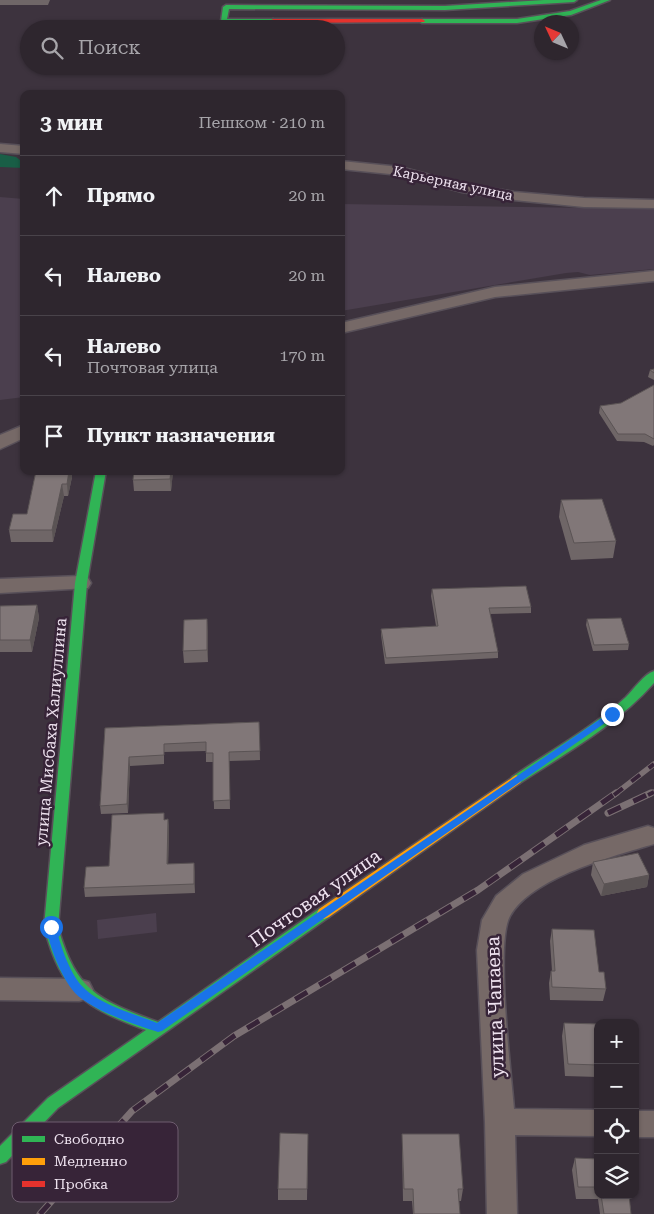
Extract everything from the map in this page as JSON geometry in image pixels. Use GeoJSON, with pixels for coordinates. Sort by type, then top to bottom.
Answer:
{"type":"FeatureCollection","features":[{"type":"Feature","properties":{"kind":"main road"},"geometry":{"type":"LineString","coordinates":[[224,20],[227,3],[461,7],[529,5],[574,0]]}},
{"type":"Feature","properties":{"kind":"main road"},"geometry":{"type":"LineString","coordinates":[[345,22],[517,21],[571,13],[607,0]]}},
{"type":"Feature","properties":{"kind":"main road"},"geometry":{"type":"LineString","coordinates":[[461,7],[484,15],[481,18],[461,22]]}},
{"type":"Feature","properties":{"kind":"main road","name":"улица Мисбаха Халиуллина"},"geometry":{"type":"LineString","coordinates":[[79,990],[56,950],[51,927],[81,583],[100,475]]}},
{"type":"Feature","properties":{"kind":"main road","name":"Почтовая улица"},"geometry":{"type":"LineString","coordinates":[[34,1122],[53,1103],[158,1028],[612,714],[645,687],[654,675]]}},
{"type":"Feature","properties":{"kind":"main road"},"geometry":{"type":"LineString","coordinates":[[79,990],[108,1008],[158,1028]]}},
{"type":"Feature","properties":{"kind":"main road","name":"Почтовая улица"},"geometry":{"type":"LineString","coordinates":[[0,1157],[12,1145]]}},
{"type":"Feature","properties":{"kind":"street"},"geometry":{"type":"LineString","coordinates":[[0,148],[20,150]]}},
{"type":"Feature","properties":{"kind":"street","name":"Карьерная улица"},"geometry":{"type":"LineString","coordinates":[[345,165],[367,165],[419,175],[465,188],[517,197],[559,202],[654,204]]}},
{"type":"Feature","properties":{"kind":"street"},"geometry":{"type":"LineString","coordinates":[[345,327],[504,291],[654,276]]}},
{"type":"Feature","properties":{"kind":"street"},"geometry":{"type":"LineString","coordinates":[[0,443],[20,432]]}},
{"type":"Feature","properties":{"kind":"street"},"geometry":{"type":"LineString","coordinates":[[0,586],[81,583]]}},
{"type":"Feature","properties":{"kind":"street","name":"улица Чапаева"},"geometry":{"type":"LineString","coordinates":[[502,1214],[500,1122],[490,950],[493,923],[504,904],[517,891],[558,867],[632,839],[648,836]]}},
{"type":"Feature","properties":{"kind":"street"},"geometry":{"type":"LineString","coordinates":[[0,989],[79,990]]}},
{"type":"Feature","properties":{"kind":"street"},"geometry":{"type":"LineString","coordinates":[[500,1122],[594,1123]]}},
{"type":"Feature","properties":{"kind":"street"},"geometry":{"type":"LineString","coordinates":[[639,1124],[654,1124]]}},
{"type":"Feature","properties":{"kind":"shaded area"},"geometry":{"type":"Polygon","coordinates":[[[0,197],[20,199],[20,398],[0,400],[0,197]]]}},
{"type":"Feature","properties":{"kind":"shaded area"},"geometry":{"type":"Polygon","coordinates":[[[345,204],[654,209],[654,269],[590,275],[578,272],[345,310],[345,204]]]}},
{"type":"Feature","properties":{"kind":"shaded area"},"geometry":{"type":"Polygon","coordinates":[[[156,913],[157,932],[98,939],[97,920],[156,913]]]}},
{"type":"Feature","properties":{"kind":"green space"},"geometry":{"type":"Polygon","coordinates":[[[0,154],[16,157],[20,160],[20,168],[0,167],[0,154]]]}},
{"type":"Feature","properties":{"kind":"building"},"geometry":{"type":"Polygon","coordinates":[[[654,385],[654,439],[645,434],[618,434],[600,406],[621,403],[654,385]]]}},
{"type":"Feature","properties":{"kind":"building"},"geometry":{"type":"Polygon","coordinates":[[[35,475],[68,475],[67,484],[62,484],[52,530],[9,530],[13,514],[27,514],[35,475]]]}},
{"type":"Feature","properties":{"kind":"building"},"geometry":{"type":"Polygon","coordinates":[[[134,475],[170,475],[170,479],[133,480],[134,475]]]}},
{"type":"Feature","properties":{"kind":"building"},"geometry":{"type":"Polygon","coordinates":[[[602,499],[616,541],[574,543],[561,500],[602,499]]]}},
{"type":"Feature","properties":{"kind":"building"},"geometry":{"type":"Polygon","coordinates":[[[526,586],[531,607],[489,608],[498,652],[386,658],[381,629],[438,626],[432,589],[526,586]]]}},
{"type":"Feature","properties":{"kind":"building"},"geometry":{"type":"Polygon","coordinates":[[[37,605],[30,640],[0,640],[0,606],[37,605]]]}},
{"type":"Feature","properties":{"kind":"building"},"geometry":{"type":"Polygon","coordinates":[[[621,618],[629,644],[594,645],[587,619],[621,618]]]}},
{"type":"Feature","properties":{"kind":"building"},"geometry":{"type":"Polygon","coordinates":[[[207,619],[207,650],[183,651],[184,620],[207,619]]]}},
{"type":"Feature","properties":{"kind":"building"},"geometry":{"type":"Polygon","coordinates":[[[259,722],[260,751],[229,752],[230,800],[213,801],[213,753],[206,753],[206,742],[164,744],[164,755],[129,757],[127,804],[100,806],[105,728],[259,722]]]}},
{"type":"Feature","properties":{"kind":"building"},"geometry":{"type":"Polygon","coordinates":[[[164,813],[164,820],[168,819],[167,864],[194,863],[194,884],[84,888],[86,867],[109,866],[112,815],[164,813]]]}},
{"type":"Feature","properties":{"kind":"building"},"geometry":{"type":"Polygon","coordinates":[[[638,853],[649,875],[604,884],[593,862],[638,853]]]}},
{"type":"Feature","properties":{"kind":"building"},"geometry":{"type":"Polygon","coordinates":[[[552,929],[594,930],[599,972],[604,972],[606,989],[552,987],[551,971],[555,971],[552,929]]]}},
{"type":"Feature","properties":{"kind":"building"},"geometry":{"type":"Polygon","coordinates":[[[564,1023],[594,1024],[594,1065],[568,1064],[564,1023]]]}},
{"type":"Feature","properties":{"kind":"building"},"geometry":{"type":"Polygon","coordinates":[[[280,1133],[308,1134],[307,1189],[278,1189],[280,1133]]]}},
{"type":"Feature","properties":{"kind":"building"},"geometry":{"type":"Polygon","coordinates":[[[402,1134],[459,1134],[463,1189],[458,1189],[460,1214],[414,1214],[413,1189],[404,1189],[402,1134]]]}},
{"type":"Feature","properties":{"kind":"building"},"geometry":{"type":"Polygon","coordinates":[[[575,1158],[594,1159],[594,1187],[578,1187],[575,1158]]]}},
{"type":"Feature","properties":{"kind":"building"},"geometry":{"type":"Polygon","coordinates":[[[602,1199],[629,1199],[631,1214],[604,1214],[602,1199]]]}},
{"type":"Feature","properties":{"kind":"railway"},"geometry":{"type":"LineString","coordinates":[[614,795],[654,764]]}},
{"type":"Feature","properties":{"kind":"railway"},"geometry":{"type":"LineString","coordinates":[[648,795],[654,792]]}},
{"type":"Feature","properties":{"kind":"railway"},"geometry":{"type":"LineString","coordinates":[[122,1122],[132,1111],[234,1036],[478,890],[616,793]]}},
{"type":"Feature","properties":{"kind":"railway"},"geometry":{"type":"LineString","coordinates":[[608,813],[651,793]]}},
{"type":"Feature","properties":{"kind":"railway"},"geometry":{"type":"LineString","coordinates":[[40,1214],[51,1202]]}},
{"type":"Feature","properties":{"kind":"traffic: fast"},"geometry":{"type":"LineString","coordinates":[[224,20],[226,7],[445,8],[574,0]]}},
{"type":"Feature","properties":{"kind":"traffic: fast"},"geometry":{"type":"LineString","coordinates":[[422,21],[517,21],[571,13],[607,0]]}},
{"type":"Feature","properties":{"kind":"traffic: fast"},"geometry":{"type":"LineString","coordinates":[[100,475],[81,583],[51,927],[57,951],[65,969],[75,984],[101,1005],[158,1028]]}},
{"type":"Feature","properties":{"kind":"traffic: fast"},"geometry":{"type":"LineString","coordinates":[[516,780],[608,718],[626,704],[654,675]]}},
{"type":"Feature","properties":{"kind":"traffic: fast"},"geometry":{"type":"LineString","coordinates":[[34,1122],[53,1103],[324,913]]}},
{"type":"Feature","properties":{"kind":"traffic: fast"},"geometry":{"type":"LineString","coordinates":[[0,1157],[12,1145]]}},
{"type":"Feature","properties":{"kind":"traffic: slow"},"geometry":{"type":"LineString","coordinates":[[324,913],[516,780]]}},
{"type":"Feature","properties":{"kind":"traffic: jam"},"geometry":{"type":"LineString","coordinates":[[345,21],[422,21]]}},
{"type":"Feature","properties":{"kind":"route"},"geometry":{"type":"LineString","coordinates":[[51,927],[56,950],[79,990],[108,1008],[158,1028],[612,714]]}}]}
